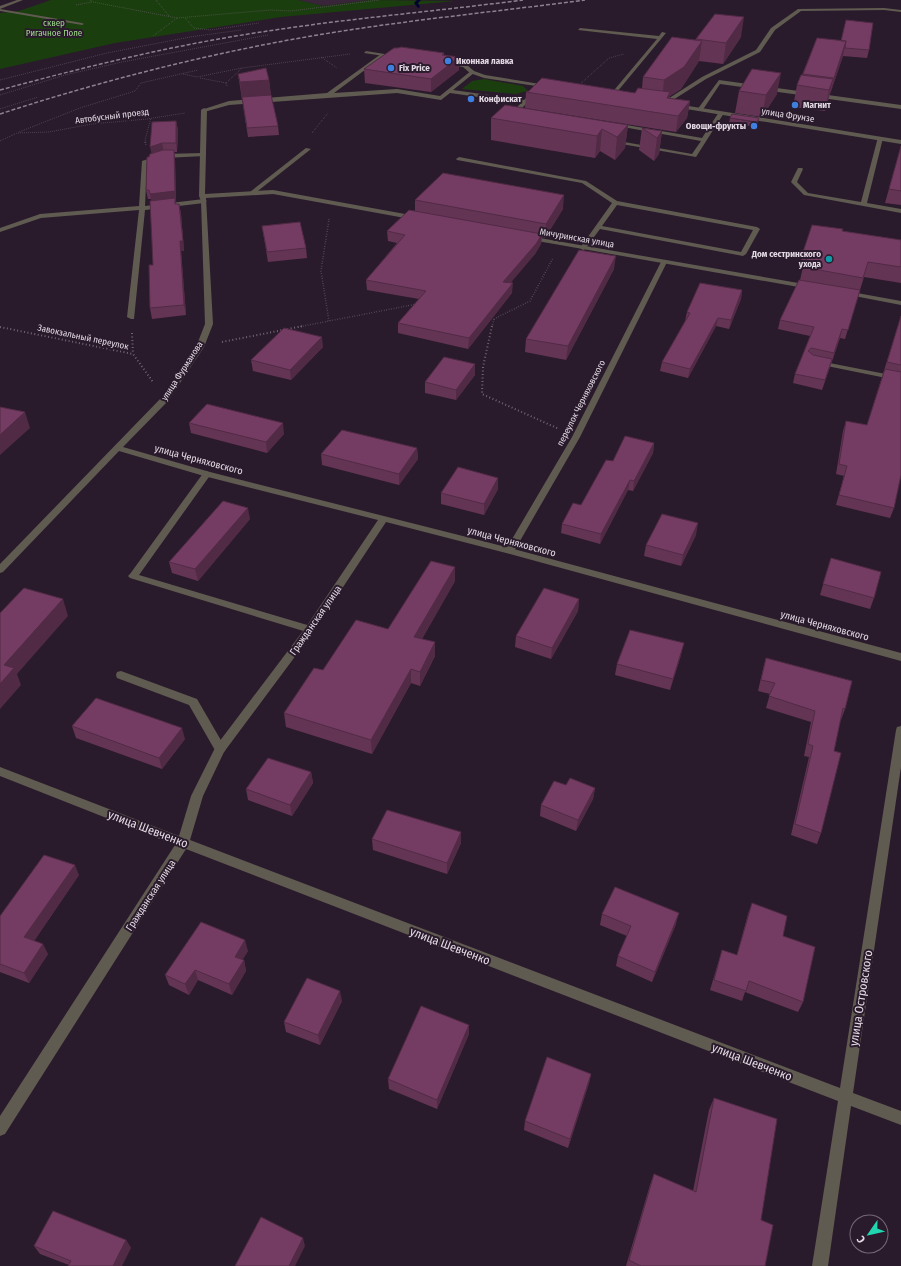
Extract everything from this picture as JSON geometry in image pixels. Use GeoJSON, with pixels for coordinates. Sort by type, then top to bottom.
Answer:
{"type":"FeatureCollection","features":[{"type":"Feature","properties":{"kind":"street"},"geometry":{"type":"LineString","coordinates":[[0,9],[21,0]]}},
{"type":"Feature","properties":{"kind":"street"},"geometry":{"type":"LineString","coordinates":[[0,9],[82,24]]}},
{"type":"Feature","properties":{"kind":"street"},"geometry":{"type":"LineString","coordinates":[[663,104],[704,78],[758,51],[773,29],[800,10],[884,9],[901,11]]}},
{"type":"Feature","properties":{"kind":"street"},"geometry":{"type":"LineString","coordinates":[[580,29],[660,38]]}},
{"type":"Feature","properties":{"kind":"street"},"geometry":{"type":"LineString","coordinates":[[612,96],[664,33]]}},
{"type":"Feature","properties":{"kind":"street"},"geometry":{"type":"LineString","coordinates":[[366,52],[405,57]]}},
{"type":"Feature","properties":{"kind":"street"},"geometry":{"type":"LineString","coordinates":[[328,95],[383,55]]}},
{"type":"Feature","properties":{"kind":"street"},"geometry":{"type":"LineString","coordinates":[[442,63],[464,66],[472,72],[484,76],[574,90]]}},
{"type":"Feature","properties":{"kind":"street"},"geometry":{"type":"LineString","coordinates":[[204,110],[229,103],[397,91],[441,98],[472,72]]}},
{"type":"Feature","properties":{"kind":"street"},"geometry":{"type":"LineString","coordinates":[[700,110],[719,82],[901,107]]}},
{"type":"Feature","properties":{"kind":"street"},"geometry":{"type":"LineString","coordinates":[[509,119],[541,85]]}},
{"type":"Feature","properties":{"kind":"street"},"geometry":{"type":"LineString","coordinates":[[448,92],[525,102]]}},
{"type":"Feature","properties":{"kind":"street"},"geometry":{"type":"LineString","coordinates":[[604,95],[619,97]]}},
{"type":"Feature","properties":{"kind":"street","name":"улица Фрунзе"},"geometry":{"type":"LineString","coordinates":[[656,103],[901,142]]}},
{"type":"Feature","properties":{"kind":"street","name":"улица Фурманова"},"geometry":{"type":"LineString","coordinates":[[0,570],[165,399],[200,347],[209,324],[203,199],[204,110]]}},
{"type":"Feature","properties":{"kind":"street"},"geometry":{"type":"LineString","coordinates":[[518,110],[526,111]]}},
{"type":"Feature","properties":{"kind":"street"},"geometry":{"type":"LineString","coordinates":[[608,141],[694,156],[721,113]]}},
{"type":"Feature","properties":{"kind":"street"},"geometry":{"type":"LineString","coordinates":[[611,125],[704,140]]}},
{"type":"Feature","properties":{"kind":"street"},"geometry":{"type":"LineString","coordinates":[[864,204],[880,138]]}},
{"type":"Feature","properties":{"kind":"street"},"geometry":{"type":"LineString","coordinates":[[252,193],[308,149]]}},
{"type":"Feature","properties":{"kind":"street"},"geometry":{"type":"LineString","coordinates":[[131,317],[142,208],[144,162],[148,159],[203,155]]}},
{"type":"Feature","properties":{"kind":"street"},"geometry":{"type":"LineString","coordinates":[[459,159],[584,182],[615,203],[757,229],[743,254],[598,227]]}},
{"type":"Feature","properties":{"kind":"street"},"geometry":{"type":"LineString","coordinates":[[800,169],[794,182],[806,194],[901,211]]}},
{"type":"Feature","properties":{"kind":"street"},"geometry":{"type":"LineString","coordinates":[[0,230],[40,216],[142,208],[252,193],[273,192],[426,220]]}},
{"type":"Feature","properties":{"kind":"street"},"geometry":{"type":"LineString","coordinates":[[583,248],[615,203]]}},
{"type":"Feature","properties":{"kind":"street","name":"Мичуринская улица"},"geometry":{"type":"LineString","coordinates":[[523,238],[817,288]]}},
{"type":"Feature","properties":{"kind":"street","name":"переулок Черняховского"},"geometry":{"type":"LineString","coordinates":[[510,551],[576,437],[664,262]]}},
{"type":"Feature","properties":{"kind":"street"},"geometry":{"type":"LineString","coordinates":[[840,292],[901,302]]}},
{"type":"Feature","properties":{"kind":"street"},"geometry":{"type":"LineString","coordinates":[[811,361],[901,379]]}},
{"type":"Feature","properties":{"kind":"street","name":"улица Черняховского"},"geometry":{"type":"LineString","coordinates":[[118,448],[207,474],[510,551],[901,657]]}},
{"type":"Feature","properties":{"kind":"street"},"geometry":{"type":"LineString","coordinates":[[207,474],[133,576],[310,629]]}},
{"type":"Feature","properties":{"kind":"street","name":"Гражданская улица"},"geometry":{"type":"LineString","coordinates":[[0,1129],[183,843],[197,796],[220,750],[310,629],[384,519]]}},
{"type":"Feature","properties":{"kind":"street"},"geometry":{"type":"LineString","coordinates":[[120,675],[193,702],[220,750]]}},
{"type":"Feature","properties":{"kind":"street","name":"улица Островского"},"geometry":{"type":"LineString","coordinates":[[820,1266],[901,730]]}},
{"type":"Feature","properties":{"kind":"street","name":"улица Шевченко"},"geometry":{"type":"LineString","coordinates":[[0,771],[183,843],[901,1118]]}},
{"type":"Feature","properties":{"kind":"path"},"geometry":{"type":"LineString","coordinates":[[90,0],[93,2],[177,18],[270,10],[291,11],[379,0]]}},
{"type":"Feature","properties":{"kind":"path"},"geometry":{"type":"LineString","coordinates":[[156,0],[169,16]]}},
{"type":"Feature","properties":{"kind":"path"},"geometry":{"type":"LineString","coordinates":[[185,17],[194,28],[210,30],[259,22]]}},
{"type":"Feature","properties":{"kind":"path"},"geometry":{"type":"LineString","coordinates":[[153,36],[177,18]]}},
{"type":"Feature","properties":{"kind":"path"},"geometry":{"type":"LineString","coordinates":[[0,80],[107,53],[190,37],[241,30]]}},
{"type":"Feature","properties":{"kind":"path"},"geometry":{"type":"LineString","coordinates":[[0,95],[65,75],[122,62],[268,35]]}},
{"type":"Feature","properties":{"kind":"path"},"geometry":{"type":"LineString","coordinates":[[197,77],[242,68],[338,55]]}},
{"type":"Feature","properties":{"kind":"path"},"geometry":{"type":"LineString","coordinates":[[574,90],[609,58]]}},
{"type":"Feature","properties":{"kind":"path"},"geometry":{"type":"LineString","coordinates":[[17,133],[80,108],[135,91],[141,83],[198,70]]}},
{"type":"Feature","properties":{"kind":"path"},"geometry":{"type":"LineString","coordinates":[[181,74],[226,83]]}},
{"type":"Feature","properties":{"kind":"path"},"geometry":{"type":"LineString","coordinates":[[0,109],[38,97]]}},
{"type":"Feature","properties":{"kind":"path","name":"Автобусный проезд"},"geometry":{"type":"LineString","coordinates":[[0,141],[17,133],[49,132],[92,124],[151,118],[204,110]]}},
{"type":"Feature","properties":{"kind":"path"},"geometry":{"type":"LineString","coordinates":[[148,159],[145,140],[151,118]]}},
{"type":"Feature","properties":{"kind":"path"},"geometry":{"type":"LineString","coordinates":[[329,321],[321,271],[331,203]]}},
{"type":"Feature","properties":{"kind":"path"},"geometry":{"type":"LineString","coordinates":[[486,318],[494,320],[530,301],[560,244]]}},
{"type":"Feature","properties":{"kind":"path"},"geometry":{"type":"LineString","coordinates":[[200,347],[419,304]]}},
{"type":"Feature","properties":{"kind":"path"},"geometry":{"type":"LineString","coordinates":[[494,320],[483,367],[482,394],[576,437]]}},
{"type":"Feature","properties":{"kind":"path","name":"Завокзальный переулок"},"geometry":{"type":"LineString","coordinates":[[0,327],[133,354],[165,399]]}},
{"type":"Feature","properties":{"kind":"shaded area"},"geometry":{"type":"Polygon","coordinates":[[[298,0],[370,0],[323,6],[298,0]]]}},
{"type":"Feature","properties":{"kind":"green space","name":"сквер Ригачное Поле"},"geometry":{"type":"Polygon","coordinates":[[[51,0],[298,0],[323,6],[370,0],[455,1],[281,17],[115,43],[0,69],[0,13],[19,11],[51,0]]]}},
{"type":"Feature","properties":{"kind":"green space"},"geometry":{"type":"Polygon","coordinates":[[[484,79],[523,86],[528,91],[516,94],[462,89],[472,81],[484,79]]]}},
{"type":"Feature","properties":{"kind":"building"},"geometry":{"type":"Polygon","coordinates":[[[715,14],[744,17],[726,43],[696,39],[715,14]]]}},
{"type":"Feature","properties":{"kind":"building"},"geometry":{"type":"Polygon","coordinates":[[[846,20],[873,23],[869,50],[845,48],[846,41],[841,41],[846,20]]]}},
{"type":"Feature","properties":{"kind":"building"},"geometry":{"type":"Polygon","coordinates":[[[672,37],[702,41],[684,67],[664,80],[643,77],[672,37]]]}},
{"type":"Feature","properties":{"kind":"building"},"geometry":{"type":"Polygon","coordinates":[[[817,38],[846,41],[834,78],[803,74],[817,38]]]}},
{"type":"Feature","properties":{"kind":"building"},"geometry":{"type":"Polygon","coordinates":[[[401,47],[444,53],[442,55],[459,57],[431,79],[364,69],[394,48],[401,47]]]}},
{"type":"Feature","properties":{"kind":"building"},"geometry":{"type":"Polygon","coordinates":[[[266,68],[269,80],[240,82],[238,74],[266,68]]]}},
{"type":"Feature","properties":{"kind":"building"},"geometry":{"type":"Polygon","coordinates":[[[752,69],[781,73],[766,95],[739,91],[752,69]]]}},
{"type":"Feature","properties":{"kind":"building"},"geometry":{"type":"Polygon","coordinates":[[[801,75],[833,79],[829,90],[797,85],[801,75]]]}},
{"type":"Feature","properties":{"kind":"building"},"geometry":{"type":"Polygon","coordinates":[[[542,78],[635,93],[638,88],[670,92],[667,98],[690,101],[678,116],[526,92],[529,91],[542,78]]]}},
{"type":"Feature","properties":{"kind":"building"},"geometry":{"type":"Polygon","coordinates":[[[271,95],[278,126],[247,128],[242,97],[271,95]]]}},
{"type":"Feature","properties":{"kind":"building"},"geometry":{"type":"Polygon","coordinates":[[[505,105],[628,125],[617,137],[602,129],[597,136],[491,118],[505,105]]]}},
{"type":"Feature","properties":{"kind":"building"},"geometry":{"type":"Polygon","coordinates":[[[732,114],[759,118],[757,122],[730,118],[732,114]]]}},
{"type":"Feature","properties":{"kind":"building"},"geometry":{"type":"Polygon","coordinates":[[[176,121],[176,143],[162,143],[150,147],[152,122],[176,121]]]}},
{"type":"Feature","properties":{"kind":"building"},"geometry":{"type":"Polygon","coordinates":[[[642,128],[662,131],[657,138],[642,128]]]}},
{"type":"Feature","properties":{"kind":"building"},"geometry":{"type":"Polygon","coordinates":[[[901,146],[901,191],[889,189],[901,146]]]}},
{"type":"Feature","properties":{"kind":"building"},"geometry":{"type":"Polygon","coordinates":[[[163,150],[174,150],[175,191],[150,194],[149,190],[146,190],[147,157],[149,157],[150,154],[163,150]]]}},
{"type":"Feature","properties":{"kind":"building"},"geometry":{"type":"Polygon","coordinates":[[[443,173],[564,195],[546,224],[415,200],[443,173]]]}},
{"type":"Feature","properties":{"kind":"building"},"geometry":{"type":"Polygon","coordinates":[[[175,198],[175,204],[179,204],[183,241],[180,241],[184,305],[150,308],[149,265],[153,265],[150,201],[175,198]]]}},
{"type":"Feature","properties":{"kind":"building"},"geometry":{"type":"Polygon","coordinates":[[[409,210],[542,234],[536,244],[503,282],[513,283],[469,338],[398,323],[426,291],[366,280],[405,235],[387,231],[409,210]]]}},
{"type":"Feature","properties":{"kind":"building"},"geometry":{"type":"Polygon","coordinates":[[[300,222],[306,248],[267,252],[262,226],[300,222]]]}},
{"type":"Feature","properties":{"kind":"building"},"geometry":{"type":"Polygon","coordinates":[[[812,225],[843,229],[842,231],[901,240],[901,267],[868,262],[863,278],[803,267],[810,253],[803,252],[812,225]]]}},
{"type":"Feature","properties":{"kind":"building"},"geometry":{"type":"Polygon","coordinates":[[[579,250],[616,256],[568,346],[526,339],[579,250]]]}},
{"type":"Feature","properties":{"kind":"building"},"geometry":{"type":"Polygon","coordinates":[[[799,280],[860,290],[848,330],[842,329],[834,353],[811,348],[808,351],[813,355],[832,359],[825,380],[795,374],[814,327],[780,320],[799,280]]]}},
{"type":"Feature","properties":{"kind":"building"},"geometry":{"type":"Polygon","coordinates":[[[700,283],[742,290],[731,320],[718,318],[690,369],[662,362],[690,313],[687,312],[700,283]]]}},
{"type":"Feature","properties":{"kind":"building"},"geometry":{"type":"Polygon","coordinates":[[[901,316],[901,365],[887,362],[901,316]]]}},
{"type":"Feature","properties":{"kind":"building"},"geometry":{"type":"Polygon","coordinates":[[[284,328],[322,337],[290,370],[251,360],[284,328]]]}},
{"type":"Feature","properties":{"kind":"building"},"geometry":{"type":"Polygon","coordinates":[[[444,357],[475,364],[456,390],[425,382],[444,357]]]}},
{"type":"Feature","properties":{"kind":"building"},"geometry":{"type":"Polygon","coordinates":[[[885,369],[901,372],[901,475],[894,508],[839,495],[847,466],[839,464],[846,421],[867,425],[885,369]]]}},
{"type":"Feature","properties":{"kind":"building"},"geometry":{"type":"Polygon","coordinates":[[[207,404],[283,423],[266,442],[189,423],[207,404]]]}},
{"type":"Feature","properties":{"kind":"building"},"geometry":{"type":"Polygon","coordinates":[[[0,407],[25,412],[0,435],[0,407]]]}},
{"type":"Feature","properties":{"kind":"building"},"geometry":{"type":"Polygon","coordinates":[[[342,430],[417,448],[399,474],[321,454],[342,430]]]}},
{"type":"Feature","properties":{"kind":"building"},"geometry":{"type":"Polygon","coordinates":[[[625,436],[654,443],[634,481],[630,480],[601,534],[562,524],[573,503],[581,505],[606,460],[613,461],[625,436]]]}},
{"type":"Feature","properties":{"kind":"building"},"geometry":{"type":"Polygon","coordinates":[[[458,467],[498,478],[484,504],[441,493],[458,467]]]}},
{"type":"Feature","properties":{"kind":"building"},"geometry":{"type":"Polygon","coordinates":[[[223,501],[248,508],[195,569],[169,562],[223,501]]]}},
{"type":"Feature","properties":{"kind":"building"},"geometry":{"type":"Polygon","coordinates":[[[662,514],[698,523],[683,555],[646,545],[662,514]]]}},
{"type":"Feature","properties":{"kind":"building"},"geometry":{"type":"Polygon","coordinates":[[[831,558],[881,572],[874,598],[823,584],[831,558]]]}},
{"type":"Feature","properties":{"kind":"building"},"geometry":{"type":"Polygon","coordinates":[[[431,561],[455,567],[414,637],[435,642],[420,672],[411,669],[371,740],[284,713],[314,668],[323,670],[356,620],[388,629],[431,561]]]}},
{"type":"Feature","properties":{"kind":"building"},"geometry":{"type":"Polygon","coordinates":[[[24,588],[63,599],[4,665],[14,668],[0,684],[0,613],[24,588]]]}},
{"type":"Feature","properties":{"kind":"building"},"geometry":{"type":"Polygon","coordinates":[[[544,588],[579,599],[552,648],[516,636],[544,588]]]}},
{"type":"Feature","properties":{"kind":"building"},"geometry":{"type":"Polygon","coordinates":[[[630,630],[684,643],[673,679],[617,664],[630,630]]]}},
{"type":"Feature","properties":{"kind":"building"},"geometry":{"type":"Polygon","coordinates":[[[766,658],[852,681],[845,709],[843,708],[834,751],[841,753],[821,833],[795,824],[813,746],[808,744],[815,711],[769,696],[775,683],[761,680],[766,658]]]}},
{"type":"Feature","properties":{"kind":"building"},"geometry":{"type":"Polygon","coordinates":[[[96,698],[182,728],[159,758],[72,726],[96,698]]]}},
{"type":"Feature","properties":{"kind":"building"},"geometry":{"type":"Polygon","coordinates":[[[268,758],[311,772],[290,805],[246,789],[268,758]]]}},
{"type":"Feature","properties":{"kind":"building"},"geometry":{"type":"Polygon","coordinates":[[[570,778],[595,788],[578,820],[541,805],[554,781],[566,785],[570,778]]]}},
{"type":"Feature","properties":{"kind":"building"},"geometry":{"type":"Polygon","coordinates":[[[387,810],[461,832],[447,863],[372,839],[387,810]]]}},
{"type":"Feature","properties":{"kind":"building"},"geometry":{"type":"Polygon","coordinates":[[[44,855],[75,865],[24,937],[43,944],[24,973],[0,964],[0,916],[44,855]]]}},
{"type":"Feature","properties":{"kind":"building"},"geometry":{"type":"Polygon","coordinates":[[[615,887],[679,913],[655,972],[618,956],[631,926],[602,914],[615,887]]]}},
{"type":"Feature","properties":{"kind":"building"},"geometry":{"type":"Polygon","coordinates":[[[752,903],[787,916],[783,936],[815,947],[803,1002],[749,981],[746,991],[714,980],[722,950],[737,955],[752,903]]]}},
{"type":"Feature","properties":{"kind":"building"},"geometry":{"type":"Polygon","coordinates":[[[201,922],[245,940],[235,957],[244,960],[229,984],[195,970],[185,984],[165,975],[201,922]]]}},
{"type":"Feature","properties":{"kind":"building"},"geometry":{"type":"Polygon","coordinates":[[[307,978],[340,991],[318,1035],[284,1022],[307,978]]]}},
{"type":"Feature","properties":{"kind":"building"},"geometry":{"type":"Polygon","coordinates":[[[421,1006],[469,1025],[437,1100],[388,1079],[421,1006]]]}},
{"type":"Feature","properties":{"kind":"building"},"geometry":{"type":"Polygon","coordinates":[[[547,1057],[591,1074],[570,1139],[525,1121],[547,1057]]]}},
{"type":"Feature","properties":{"kind":"building"},"geometry":{"type":"Polygon","coordinates":[[[714,1098],[777,1119],[761,1220],[773,1225],[765,1266],[641,1266],[629,1260],[654,1174],[696,1192],[714,1098]]]}},
{"type":"Feature","properties":{"kind":"building"},"geometry":{"type":"Polygon","coordinates":[[[53,1211],[126,1240],[113,1266],[68,1266],[71,1261],[34,1246],[53,1211]]]}},
{"type":"Feature","properties":{"kind":"building"},"geometry":{"type":"Polygon","coordinates":[[[261,1217],[303,1238],[289,1266],[235,1266],[261,1217]]]}},
{"type":"Feature","properties":{"kind":"waterway"},"geometry":{"type":"LineString","coordinates":[[418,7],[416,3],[419,0]]}},
{"type":"Feature","properties":{"kind":"railway"},"geometry":{"type":"LineString","coordinates":[[0,90],[133,56],[234,36],[332,22],[523,0]]}},
{"type":"Feature","properties":{"kind":"railway"},"geometry":{"type":"LineString","coordinates":[[0,114],[143,72],[252,47],[363,28],[585,0]]}},
{"type":"Feature","properties":{"kind":"place","name":"Иконная лавка"},"geometry":{"type":"Point","coordinates":[448,61]}},
{"type":"Feature","properties":{"kind":"place","name":"Fix Price"},"geometry":{"type":"Point","coordinates":[391,68]}},
{"type":"Feature","properties":{"kind":"place","name":"Конфискат"},"geometry":{"type":"Point","coordinates":[471,99]}},
{"type":"Feature","properties":{"kind":"place","name":"Магнит"},"geometry":{"type":"Point","coordinates":[795,105]}},
{"type":"Feature","properties":{"kind":"place","name":"Овощи-фрукты"},"geometry":{"type":"Point","coordinates":[754,126]}},
{"type":"Feature","properties":{"kind":"place","name":"Дом сестринского ухода"},"geometry":{"type":"Point","coordinates":[829,259]}}]}
